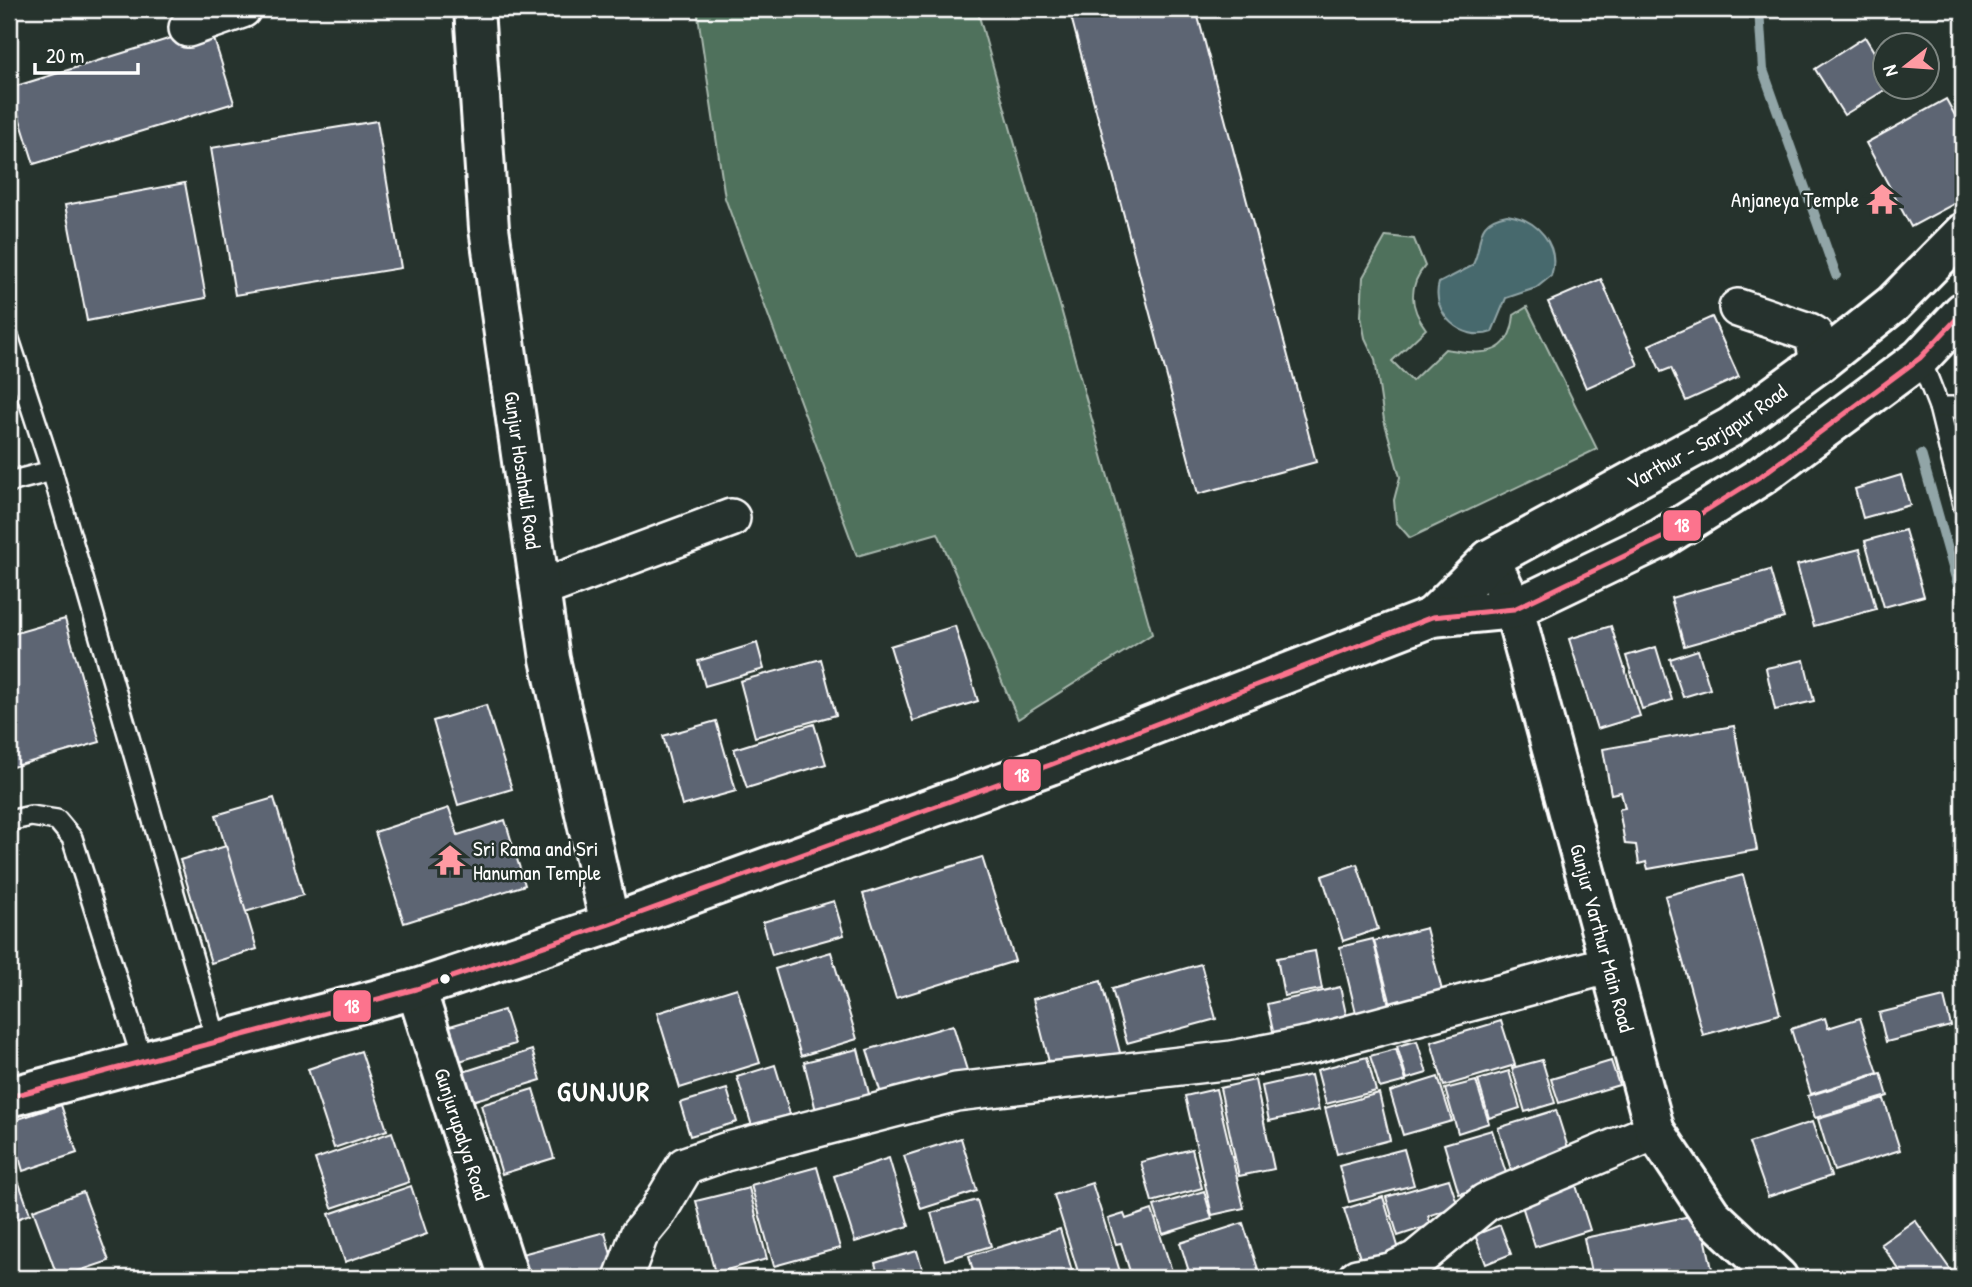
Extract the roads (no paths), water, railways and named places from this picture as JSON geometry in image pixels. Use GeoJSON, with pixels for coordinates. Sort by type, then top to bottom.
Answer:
{"type":"FeatureCollection","features":[{"type":"Feature","properties":{"kind":"main road","name":"Gunjur Hosahalli Road"},"geometry":{"type":"LineString","coordinates":[[474,9],[489,228],[550,659],[611,924]]}},
{"type":"Feature","properties":{"kind":"main road","name":"Varthur - Sarjapur Road"},"geometry":{"type":"LineString","coordinates":[[1432,617],[1490,559],[1731,427],[1819,363],[1893,304],[1963,233]]}},
{"type":"Feature","properties":{"kind":"main road","name":"Varthur - Sarjapur Road"},"geometry":{"type":"LineString","coordinates":[[9,1097],[416,989],[611,924],[1050,765],[1432,617],[1514,609],[1684,525],[1761,477],[1920,358],[1963,312]]}},
{"type":"Feature","properties":{"kind":"main road","name":"Gunjur Varthur Main Road"},"geometry":{"type":"LineString","coordinates":[[1490,559],[1514,609],[1608,965],[1656,1131],[1711,1215],[1778,1278]]}},
{"type":"Feature","properties":{"kind":"main road","name":"Gunjurupalya Road"},"geometry":{"type":"LineString","coordinates":[[416,989],[509,1278]]}},
{"type":"Feature","properties":{"kind":"street"},"geometry":{"type":"LineString","coordinates":[[188,28],[242,9]]}},
{"type":"Feature","properties":{"kind":"street"},"geometry":{"type":"LineString","coordinates":[[1738,308],[1810,332],[1814,335],[1819,363]]}},
{"type":"Feature","properties":{"kind":"street"},"geometry":{"type":"LineString","coordinates":[[540,589],[731,517]]}},
{"type":"Feature","properties":{"kind":"street"},"geometry":{"type":"LineString","coordinates":[[623,1278],[639,1235],[657,1213],[685,1166],[725,1152],[957,1092],[1232,1060],[1310,1045],[1608,965]]}},
{"type":"Feature","properties":{"kind":"street"},"geometry":{"type":"LineString","coordinates":[[1357,1278],[1391,1272],[1416,1261],[1486,1202],[1656,1131]]}},
{"type":"Feature","properties":{"kind":"lane"},"geometry":{"type":"LineString","coordinates":[[9,340],[52,471],[217,1042]]}},
{"type":"Feature","properties":{"kind":"lane"},"geometry":{"type":"LineString","coordinates":[[1920,358],[1939,407],[1963,505]]}},
{"type":"Feature","properties":{"kind":"lane"},"geometry":{"type":"LineString","coordinates":[[1939,407],[1963,407]]}},
{"type":"Feature","properties":{"kind":"lane"},"geometry":{"type":"LineString","coordinates":[[9,482],[52,471]]}},
{"type":"Feature","properties":{"kind":"lane"},"geometry":{"type":"LineString","coordinates":[[9,821],[30,816],[57,820],[72,838],[143,1062]]}},
{"type":"Feature","properties":{"kind":"water"},"geometry":{"type":"Polygon","coordinates":[[[1507,215],[1528,222],[1544,235],[1553,254],[1551,276],[1536,288],[1506,298],[1492,332],[1470,333],[1451,323],[1444,315],[1439,305],[1439,283],[1472,266],[1484,228],[1496,218],[1507,215]]]}},
{"type":"Feature","properties":{"kind":"waterway"},"geometry":{"type":"LineString","coordinates":[[1759,9],[1763,70],[1836,275]]}},
{"type":"Feature","properties":{"kind":"waterway"},"geometry":{"type":"LineString","coordinates":[[1921,454],[1963,603]]}},
{"type":"Feature","properties":{"kind":"place","name":"Anjaneya Temple"},"geometry":{"type":"Point","coordinates":[1882,199]}},
{"type":"Feature","properties":{"kind":"place","name":"Sri Rama and Sri Hanuman Temple"},"geometry":{"type":"Point","coordinates":[450,860]}},
{"type":"Feature","properties":{"kind":"district","name":"GUNJUR"},"geometry":{"type":"Point","coordinates":[604,1091]}}]}
